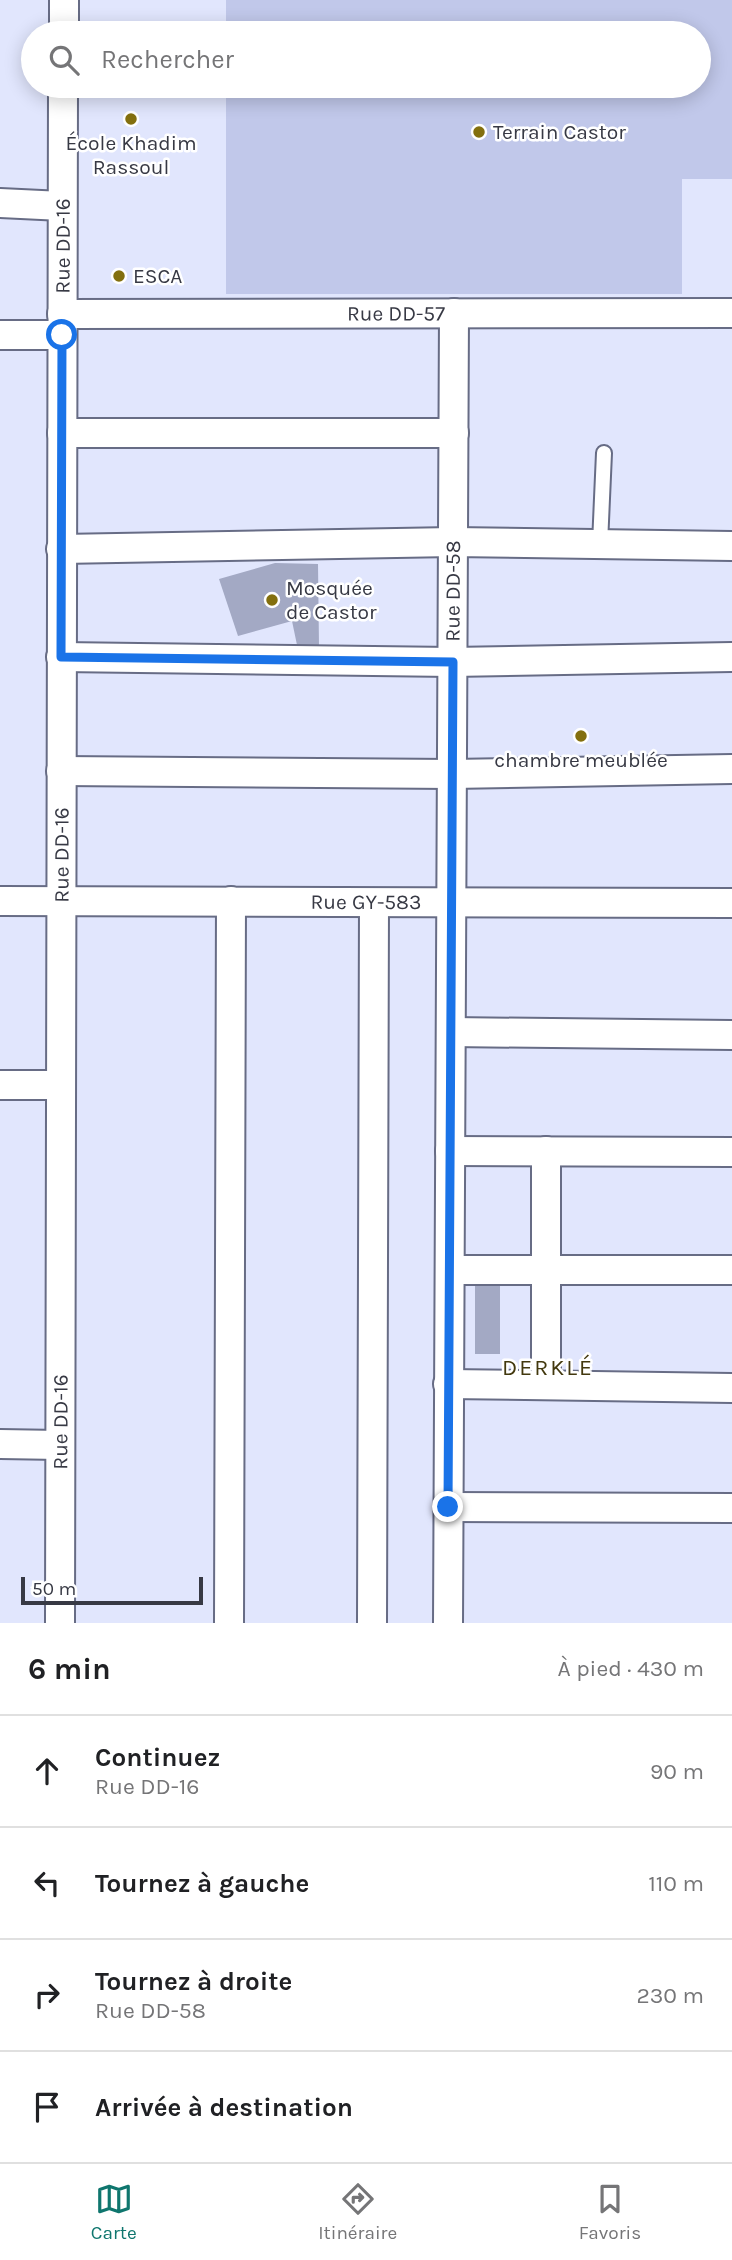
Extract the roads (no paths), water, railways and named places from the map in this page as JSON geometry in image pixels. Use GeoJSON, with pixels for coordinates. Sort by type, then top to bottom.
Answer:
{"type":"FeatureCollection","features":[{"type":"Feature","properties":{"kind":"street"},"geometry":{"type":"LineString","coordinates":[[64,0],[64,21]]}},
{"type":"Feature","properties":{"kind":"street","name":"Rue DD-16"},"geometry":{"type":"LineString","coordinates":[[60,1623],[63,98]]}},
{"type":"Feature","properties":{"kind":"street"},"geometry":{"type":"LineString","coordinates":[[0,203],[62,206]]}},
{"type":"Feature","properties":{"kind":"street","name":"Rue DD-57"},"geometry":{"type":"LineString","coordinates":[[0,335],[62,325],[454,313],[732,313]]}},
{"type":"Feature","properties":{"kind":"street","name":"Rue DD-58"},"geometry":{"type":"LineString","coordinates":[[448,1623],[454,313]]}},
{"type":"Feature","properties":{"kind":"street"},"geometry":{"type":"LineString","coordinates":[[62,433],[454,433]]}},
{"type":"Feature","properties":{"kind":"street"},"geometry":{"type":"LineString","coordinates":[[61,549],[453,542],[732,546]]}},
{"type":"Feature","properties":{"kind":"street"},"geometry":{"type":"LineString","coordinates":[[61,657],[453,662],[732,657]]}},
{"type":"Feature","properties":{"kind":"street"},"geometry":{"type":"LineString","coordinates":[[61,771],[452,774],[732,769]]}},
{"type":"Feature","properties":{"kind":"street","name":"Rue GY-583"},"geometry":{"type":"LineString","coordinates":[[0,901],[732,903]]}},
{"type":"Feature","properties":{"kind":"street"},"geometry":{"type":"LineString","coordinates":[[229,1623],[231,901]]}},
{"type":"Feature","properties":{"kind":"street"},"geometry":{"type":"LineString","coordinates":[[372,1623],[373,903]]}},
{"type":"Feature","properties":{"kind":"street"},"geometry":{"type":"LineString","coordinates":[[451,1032],[732,1035]]}},
{"type":"Feature","properties":{"kind":"street"},"geometry":{"type":"LineString","coordinates":[[0,1085],[61,1085]]}},
{"type":"Feature","properties":{"kind":"street"},"geometry":{"type":"LineString","coordinates":[[450,1151],[732,1152]]}},
{"type":"Feature","properties":{"kind":"street"},"geometry":{"type":"LineString","coordinates":[[546,1151],[546,1385]]}},
{"type":"Feature","properties":{"kind":"street"},"geometry":{"type":"LineString","coordinates":[[450,1270],[732,1270]]}},
{"type":"Feature","properties":{"kind":"street"},"geometry":{"type":"LineString","coordinates":[[449,1384],[732,1388]]}},
{"type":"Feature","properties":{"kind":"street"},"geometry":{"type":"LineString","coordinates":[[0,1444],[60,1445]]}},
{"type":"Feature","properties":{"kind":"street"},"geometry":{"type":"LineString","coordinates":[[448,1507],[732,1508]]}},
{"type":"Feature","properties":{"kind":"lane"},"geometry":{"type":"LineString","coordinates":[[600,544],[604,453]]}},
{"type":"Feature","properties":{"kind":"place","name":"École Khadim Rassoul"},"geometry":{"type":"Point","coordinates":[131,119]}},
{"type":"Feature","properties":{"kind":"place","name":"Terrain Castor"},"geometry":{"type":"Point","coordinates":[479,132]}},
{"type":"Feature","properties":{"kind":"place","name":"ESCA"},"geometry":{"type":"Point","coordinates":[119,276]}},
{"type":"Feature","properties":{"kind":"place","name":"Mosquée de Castor"},"geometry":{"type":"Point","coordinates":[272,600]}},
{"type":"Feature","properties":{"kind":"place","name":"chambre meublée"},"geometry":{"type":"Point","coordinates":[581,736]}},
{"type":"Feature","properties":{"kind":"district","name":"DERKLÉ"},"geometry":{"type":"Point","coordinates":[548,1367]}}]}
